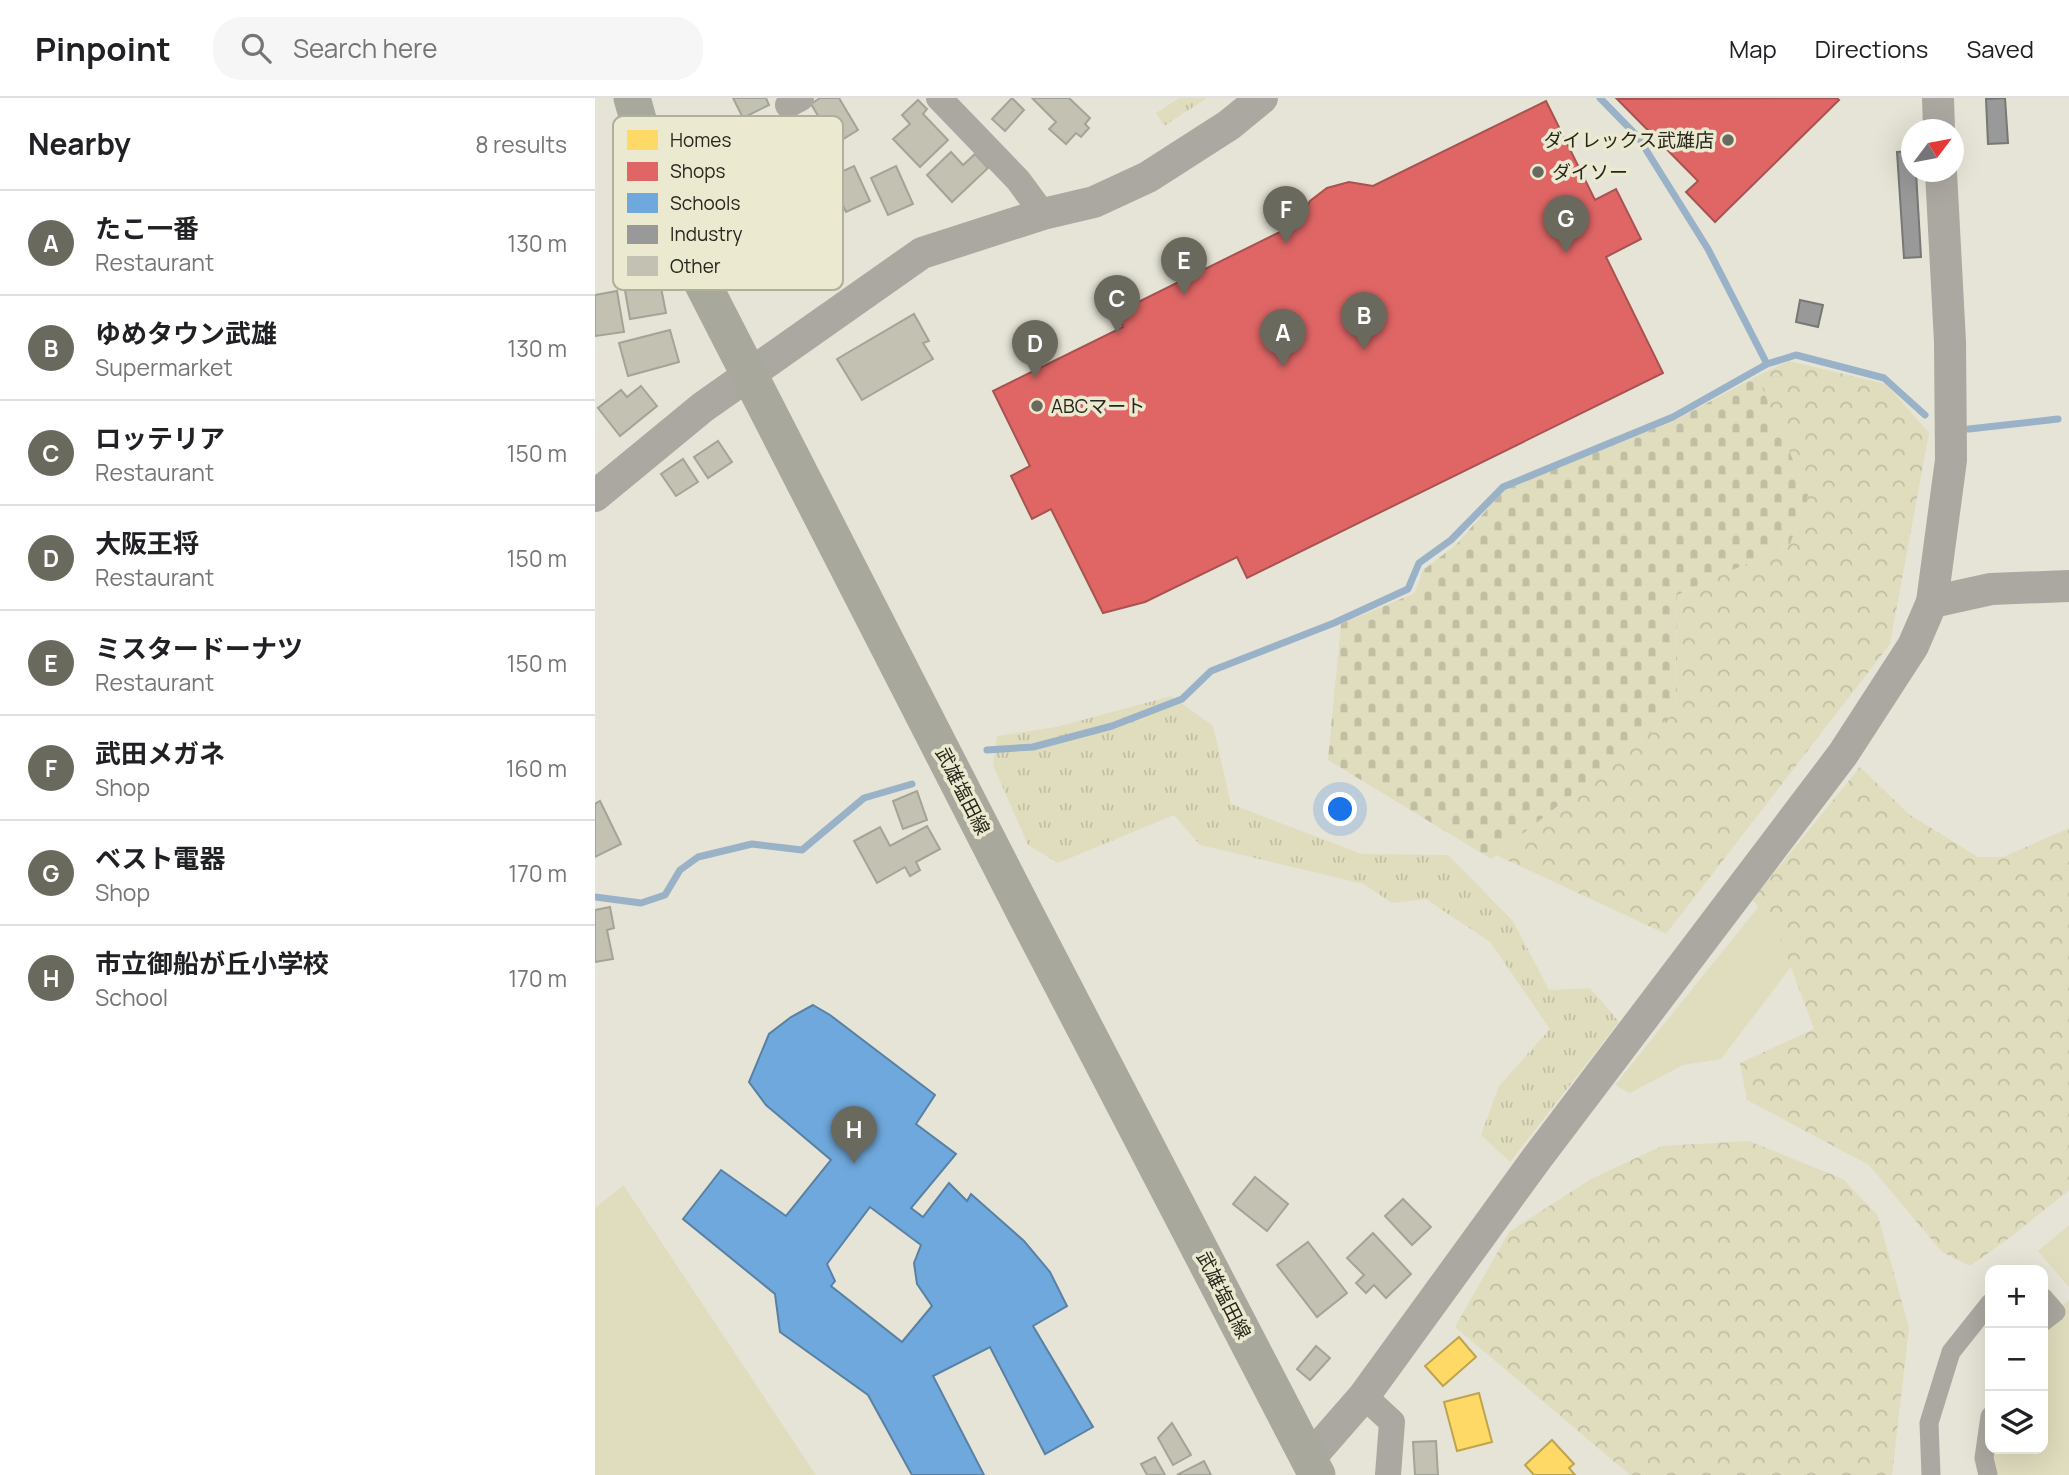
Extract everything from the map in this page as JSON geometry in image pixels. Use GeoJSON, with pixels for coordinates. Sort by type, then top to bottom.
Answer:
{"type":"FeatureCollection","features":[{"type":"Feature","properties":{"kind":"main road","name":"武雄塩田線"},"geometry":{"type":"LineString","coordinates":[[632,98],[637,116]]}},
{"type":"Feature","properties":{"kind":"main road","name":"武雄塩田線"},"geometry":{"type":"LineString","coordinates":[[707,290],[1026,915],[1313,1467]]}},
{"type":"Feature","properties":{"kind":"street"},"geometry":{"type":"LineString","coordinates":[[939,98],[1018,180],[1043,214]]}},
{"type":"Feature","properties":{"kind":"street"},"geometry":{"type":"LineString","coordinates":[[600,483],[922,253],[1043,214],[1094,202],[1148,177],[1229,125],[1262,98]]}},
{"type":"Feature","properties":{"kind":"street"},"geometry":{"type":"LineString","coordinates":[[1938,98],[1939,119]]}},
{"type":"Feature","properties":{"kind":"street"},"geometry":{"type":"LineString","coordinates":[[1313,1467],[1537,1158],[1843,754],[1913,646],[1932,602],[1951,460],[1950,342],[1942,182]]}},
{"type":"Feature","properties":{"kind":"street"},"geometry":{"type":"LineString","coordinates":[[1932,602],[1991,589],[2069,586]]}},
{"type":"Feature","properties":{"kind":"street"},"geometry":{"type":"LineString","coordinates":[[2048,1303],[2056,1312],[2048,1318]]}},
{"type":"Feature","properties":{"kind":"street"},"geometry":{"type":"LineString","coordinates":[[1931,1475],[1929,1423],[1951,1352],[1985,1309]]}},
{"type":"Feature","properties":{"kind":"street"},"geometry":{"type":"LineString","coordinates":[[1364,1395],[1392,1422],[1388,1475]]}},
{"type":"Feature","properties":{"kind":"street"},"geometry":{"type":"LineString","coordinates":[[1985,1451],[1988,1475]]}},
{"type":"Feature","properties":{"kind":"green space"},"geometry":{"type":"Polygon","coordinates":[[[1179,98],[1207,98],[1164,126],[1156,113],[1179,98]]]}},
{"type":"Feature","properties":{"kind":"green space"},"geometry":{"type":"Polygon","coordinates":[[[1789,361],[1886,384],[1929,433],[1890,644],[1666,934],[1496,855],[1675,713],[1677,595],[1790,544],[1808,495],[1757,376],[1789,361]]]}},
{"type":"Feature","properties":{"kind":"green space"},"geometry":{"type":"Polygon","coordinates":[[[1757,376],[1808,495],[1790,544],[1677,595],[1675,713],[1491,859],[1328,760],[1341,624],[1415,593],[1423,570],[1456,545],[1504,490],[1676,420],[1757,376]]]}},
{"type":"Feature","properties":{"kind":"green space"},"geometry":{"type":"Polygon","coordinates":[[[1172,696],[1213,726],[1231,804],[1362,854],[1448,855],[1513,921],[1549,990],[1590,988],[1619,1022],[1510,1162],[1481,1135],[1499,1086],[1550,1029],[1490,942],[1426,899],[1392,903],[1364,884],[1200,845],[1174,815],[1058,863],[1028,845],[993,765],[997,736],[1056,727],[1172,696]]]}},
{"type":"Feature","properties":{"kind":"green space"},"geometry":{"type":"Polygon","coordinates":[[[1860,767],[1910,815],[1978,857],[2003,857],[2069,828],[2069,1190],[1970,1266],[1942,1252],[1869,1165],[1747,1100],[1740,1063],[1814,1029],[1774,922],[1752,900],[1860,767]]]}},
{"type":"Feature","properties":{"kind":"green space"},"geometry":{"type":"Polygon","coordinates":[[[1759,906],[1774,922],[1791,967],[1721,1059],[1683,1065],[1630,1093],[1615,1085],[1759,906]]]}},
{"type":"Feature","properties":{"kind":"green space"},"geometry":{"type":"Polygon","coordinates":[[[1749,1141],[1843,1179],[1878,1216],[1909,1328],[1892,1475],[1630,1475],[1455,1327],[1509,1232],[1591,1179],[1662,1146],[1749,1141]]]}},
{"type":"Feature","properties":{"kind":"green space"},"geometry":{"type":"Polygon","coordinates":[[[624,1185],[816,1475],[595,1475],[595,1208],[624,1185]]]}},
{"type":"Feature","properties":{"kind":"green space"},"geometry":{"type":"Polygon","coordinates":[[[2069,1225],[2069,1287],[2038,1251],[2069,1225]]]}},
{"type":"Feature","properties":{"kind":"green space"},"geometry":{"type":"Polygon","coordinates":[[[2069,1300],[2069,1475],[1988,1475],[1990,1454],[2048,1454],[2048,1318],[2069,1300]]]}},
{"type":"Feature","properties":{"kind":"building: Homes"},"geometry":{"type":"Polygon","coordinates":[[[1459,1337],[1476,1357],[1443,1386],[1425,1366],[1459,1337]]]}},
{"type":"Feature","properties":{"kind":"building: Homes"},"geometry":{"type":"Polygon","coordinates":[[[1479,1393],[1492,1442],[1457,1451],[1444,1402],[1479,1393]]]}},
{"type":"Feature","properties":{"kind":"building: Homes"},"geometry":{"type":"Polygon","coordinates":[[[1552,1440],[1574,1464],[1569,1468],[1575,1475],[1534,1475],[1525,1465],[1552,1440]]]}},
{"type":"Feature","properties":{"kind":"building: Shops","name":"ダイレックス武雄店"},"geometry":{"type":"Polygon","coordinates":[[[1617,99],[1839,100],[1715,222],[1686,192],[1698,181],[1617,99]]]}},
{"type":"Feature","properties":{"kind":"building: Shops"},"geometry":{"type":"Polygon","coordinates":[[[1546,101],[1595,200],[1616,189],[1641,239],[1606,257],[1663,373],[1247,578],[1237,557],[1145,602],[1103,613],[1051,509],[1032,519],[1011,476],[1030,466],[993,391],[1123,327],[1116,313],[1298,223],[1310,201],[1327,188],[1349,182],[1373,186],[1546,101]]]}},
{"type":"Feature","properties":{"kind":"building: Schools"},"geometry":{"type":"Polygon","coordinates":[[[813,1005],[935,1095],[916,1124],[956,1154],[911,1208],[923,1217],[949,1183],[967,1201],[971,1194],[1024,1241],[1050,1272],[1067,1306],[1033,1326],[1093,1427],[1045,1454],[990,1347],[933,1376],[984,1475],[912,1475],[868,1395],[780,1332],[775,1294],[683,1219],[721,1170],[786,1216],[831,1160],[766,1105],[749,1082],[769,1034],[813,1005]],[[870,1207],[827,1264],[835,1281],[831,1286],[902,1342],[932,1306],[917,1284],[914,1263],[921,1245],[870,1207]]]}},
{"type":"Feature","properties":{"kind":"building: Industry"},"geometry":{"type":"Polygon","coordinates":[[[2005,98],[2008,143],[1988,144],[1986,99],[2005,98]]]}},
{"type":"Feature","properties":{"kind":"building: Industry"},"geometry":{"type":"Polygon","coordinates":[[[1897,152],[1901,152],[1901,182],[1917,182],[1921,257],[1904,258],[1897,152]]]}},
{"type":"Feature","properties":{"kind":"building: Industry"},"geometry":{"type":"Polygon","coordinates":[[[1800,300],[1823,305],[1818,327],[1796,322],[1800,300]]]}},
{"type":"Feature","properties":{"kind":"building: Other"},"geometry":{"type":"Polygon","coordinates":[[[733,98],[766,98],[769,105],[742,116],[733,98]]]}},
{"type":"Feature","properties":{"kind":"building: Other"},"geometry":{"type":"Polygon","coordinates":[[[820,98],[839,98],[858,130],[843,139],[843,116],[818,116],[811,104],[820,98]]]}},
{"type":"Feature","properties":{"kind":"building: Other"},"geometry":{"type":"Polygon","coordinates":[[[1012,98],[1024,110],[1005,131],[992,119],[1012,98]]]}},
{"type":"Feature","properties":{"kind":"building: Other"},"geometry":{"type":"Polygon","coordinates":[[[1032,98],[1069,98],[1090,118],[1085,124],[1089,128],[1081,137],[1076,133],[1066,144],[1049,129],[1056,122],[1032,98]]]}},
{"type":"Feature","properties":{"kind":"building: Other"},"geometry":{"type":"Polygon","coordinates":[[[918,100],[927,109],[923,114],[948,140],[920,167],[893,139],[910,124],[902,115],[918,100]]]}},
{"type":"Feature","properties":{"kind":"building: Other"},"geometry":{"type":"Polygon","coordinates":[[[951,152],[963,165],[975,154],[988,168],[952,202],[927,175],[951,152]]]}},
{"type":"Feature","properties":{"kind":"building: Other"},"geometry":{"type":"Polygon","coordinates":[[[854,166],[870,201],[846,212],[843,205],[843,171],[854,166]]]}},
{"type":"Feature","properties":{"kind":"building: Other"},"geometry":{"type":"Polygon","coordinates":[[[896,166],[913,204],[888,215],[871,178],[896,166]]]}},
{"type":"Feature","properties":{"kind":"building: Other"},"geometry":{"type":"Polygon","coordinates":[[[625,290],[662,290],[666,313],[630,319],[625,290]]]}},
{"type":"Feature","properties":{"kind":"building: Other"},"geometry":{"type":"Polygon","coordinates":[[[617,291],[624,332],[595,336],[595,295],[617,291]]]}},
{"type":"Feature","properties":{"kind":"building: Other"},"geometry":{"type":"Polygon","coordinates":[[[914,314],[929,341],[923,343],[933,359],[862,400],[837,359],[914,314]]]}},
{"type":"Feature","properties":{"kind":"building: Other"},"geometry":{"type":"Polygon","coordinates":[[[670,330],[679,362],[628,376],[619,343],[670,330]]]}},
{"type":"Feature","properties":{"kind":"building: Other"},"geometry":{"type":"Polygon","coordinates":[[[641,386],[657,406],[620,436],[598,408],[621,390],[627,397],[641,386]]]}},
{"type":"Feature","properties":{"kind":"building: Other"},"geometry":{"type":"Polygon","coordinates":[[[718,441],[732,462],[708,478],[694,457],[718,441]]]}},
{"type":"Feature","properties":{"kind":"building: Other"},"geometry":{"type":"Polygon","coordinates":[[[683,459],[698,482],[676,496],[661,474],[683,459]]]}},
{"type":"Feature","properties":{"kind":"building: Other"},"geometry":{"type":"Polygon","coordinates":[[[917,791],[927,820],[903,829],[893,801],[917,791]]]}},
{"type":"Feature","properties":{"kind":"building: Other"},"geometry":{"type":"Polygon","coordinates":[[[600,801],[621,844],[595,857],[595,804],[600,801]]]}},
{"type":"Feature","properties":{"kind":"building: Other"},"geometry":{"type":"Polygon","coordinates":[[[927,826],[940,849],[916,862],[920,870],[910,876],[905,867],[877,883],[854,841],[880,827],[890,846],[927,826]]]}},
{"type":"Feature","properties":{"kind":"building: Other"},"geometry":{"type":"Polygon","coordinates":[[[610,907],[614,928],[607,930],[613,959],[595,962],[595,910],[610,907]]]}},
{"type":"Feature","properties":{"kind":"building: Other"},"geometry":{"type":"Polygon","coordinates":[[[1255,1177],[1288,1204],[1267,1231],[1233,1204],[1255,1177]]]}},
{"type":"Feature","properties":{"kind":"building: Other"},"geometry":{"type":"Polygon","coordinates":[[[1403,1199],[1431,1227],[1412,1245],[1385,1216],[1403,1199]]]}},
{"type":"Feature","properties":{"kind":"building: Other"},"geometry":{"type":"Polygon","coordinates":[[[1373,1233],[1411,1274],[1386,1298],[1374,1285],[1366,1293],[1356,1283],[1364,1275],[1347,1258],[1373,1233]]]}},
{"type":"Feature","properties":{"kind":"building: Other"},"geometry":{"type":"Polygon","coordinates":[[[1308,1242],[1347,1293],[1317,1317],[1277,1265],[1308,1242]]]}},
{"type":"Feature","properties":{"kind":"building: Other"},"geometry":{"type":"Polygon","coordinates":[[[1316,1346],[1330,1358],[1310,1380],[1297,1369],[1316,1346]]]}},
{"type":"Feature","properties":{"kind":"building: Other"},"geometry":{"type":"Polygon","coordinates":[[[1172,1423],[1191,1455],[1173,1465],[1158,1438],[1172,1423]]]}},
{"type":"Feature","properties":{"kind":"building: Other"},"geometry":{"type":"Polygon","coordinates":[[[1436,1441],[1438,1475],[1415,1475],[1413,1442],[1436,1441]]]}},
{"type":"Feature","properties":{"kind":"building: Other"},"geometry":{"type":"Polygon","coordinates":[[[1155,1457],[1165,1475],[1147,1475],[1141,1464],[1155,1457]]]}},
{"type":"Feature","properties":{"kind":"building: Other"},"geometry":{"type":"Polygon","coordinates":[[[1204,1461],[1211,1475],[1177,1475],[1204,1461]]]}},
{"type":"Feature","properties":{"kind":"waterway"},"geometry":{"type":"LineString","coordinates":[[1600,98],[1638,137],[1708,249],[1767,364]]}},
{"type":"Feature","properties":{"kind":"waterway"},"geometry":{"type":"LineString","coordinates":[[987,750],[1033,747],[1112,726],[1182,699],[1211,671],[1334,623],[1408,589],[1419,563],[1451,540],[1503,487],[1673,417],[1767,364],[1796,355],[1884,378],[1925,415]]}},
{"type":"Feature","properties":{"kind":"waterway"},"geometry":{"type":"LineString","coordinates":[[1969,429],[2058,419]]}},
{"type":"Feature","properties":{"kind":"waterway"},"geometry":{"type":"LineString","coordinates":[[595,897],[641,903],[665,895],[680,870],[698,857],[752,844],[802,850],[864,798],[912,784]]}},
{"type":"Feature","properties":{"kind":"place","name":"ダイレックス武雄店"},"geometry":{"type":"Point","coordinates":[1728,140]}},
{"type":"Feature","properties":{"kind":"place","name":"ダイソー"},"geometry":{"type":"Point","coordinates":[1538,172]}},
{"type":"Feature","properties":{"kind":"place","name":"武田メガネ"},"geometry":{"type":"Point","coordinates":[1286,244]}},
{"type":"Feature","properties":{"kind":"place","name":"ベスト電器"},"geometry":{"type":"Point","coordinates":[1566,253]}},
{"type":"Feature","properties":{"kind":"place","name":"ミスタードーナツ"},"geometry":{"type":"Point","coordinates":[1184,295]}},
{"type":"Feature","properties":{"kind":"place","name":"ロッテリア"},"geometry":{"type":"Point","coordinates":[1117,333]}},
{"type":"Feature","properties":{"kind":"place","name":"ゆめタウン武雄"},"geometry":{"type":"Point","coordinates":[1364,350]}},
{"type":"Feature","properties":{"kind":"place","name":"たこ一番"},"geometry":{"type":"Point","coordinates":[1283,367]}},
{"type":"Feature","properties":{"kind":"place","name":"大阪王将"},"geometry":{"type":"Point","coordinates":[1035,378]}},
{"type":"Feature","properties":{"kind":"place","name":"ABCマート"},"geometry":{"type":"Point","coordinates":[1037,406]}},
{"type":"Feature","properties":{"kind":"place","name":"市立御船が丘小学校"},"geometry":{"type":"Point","coordinates":[854,1164]}}]}
